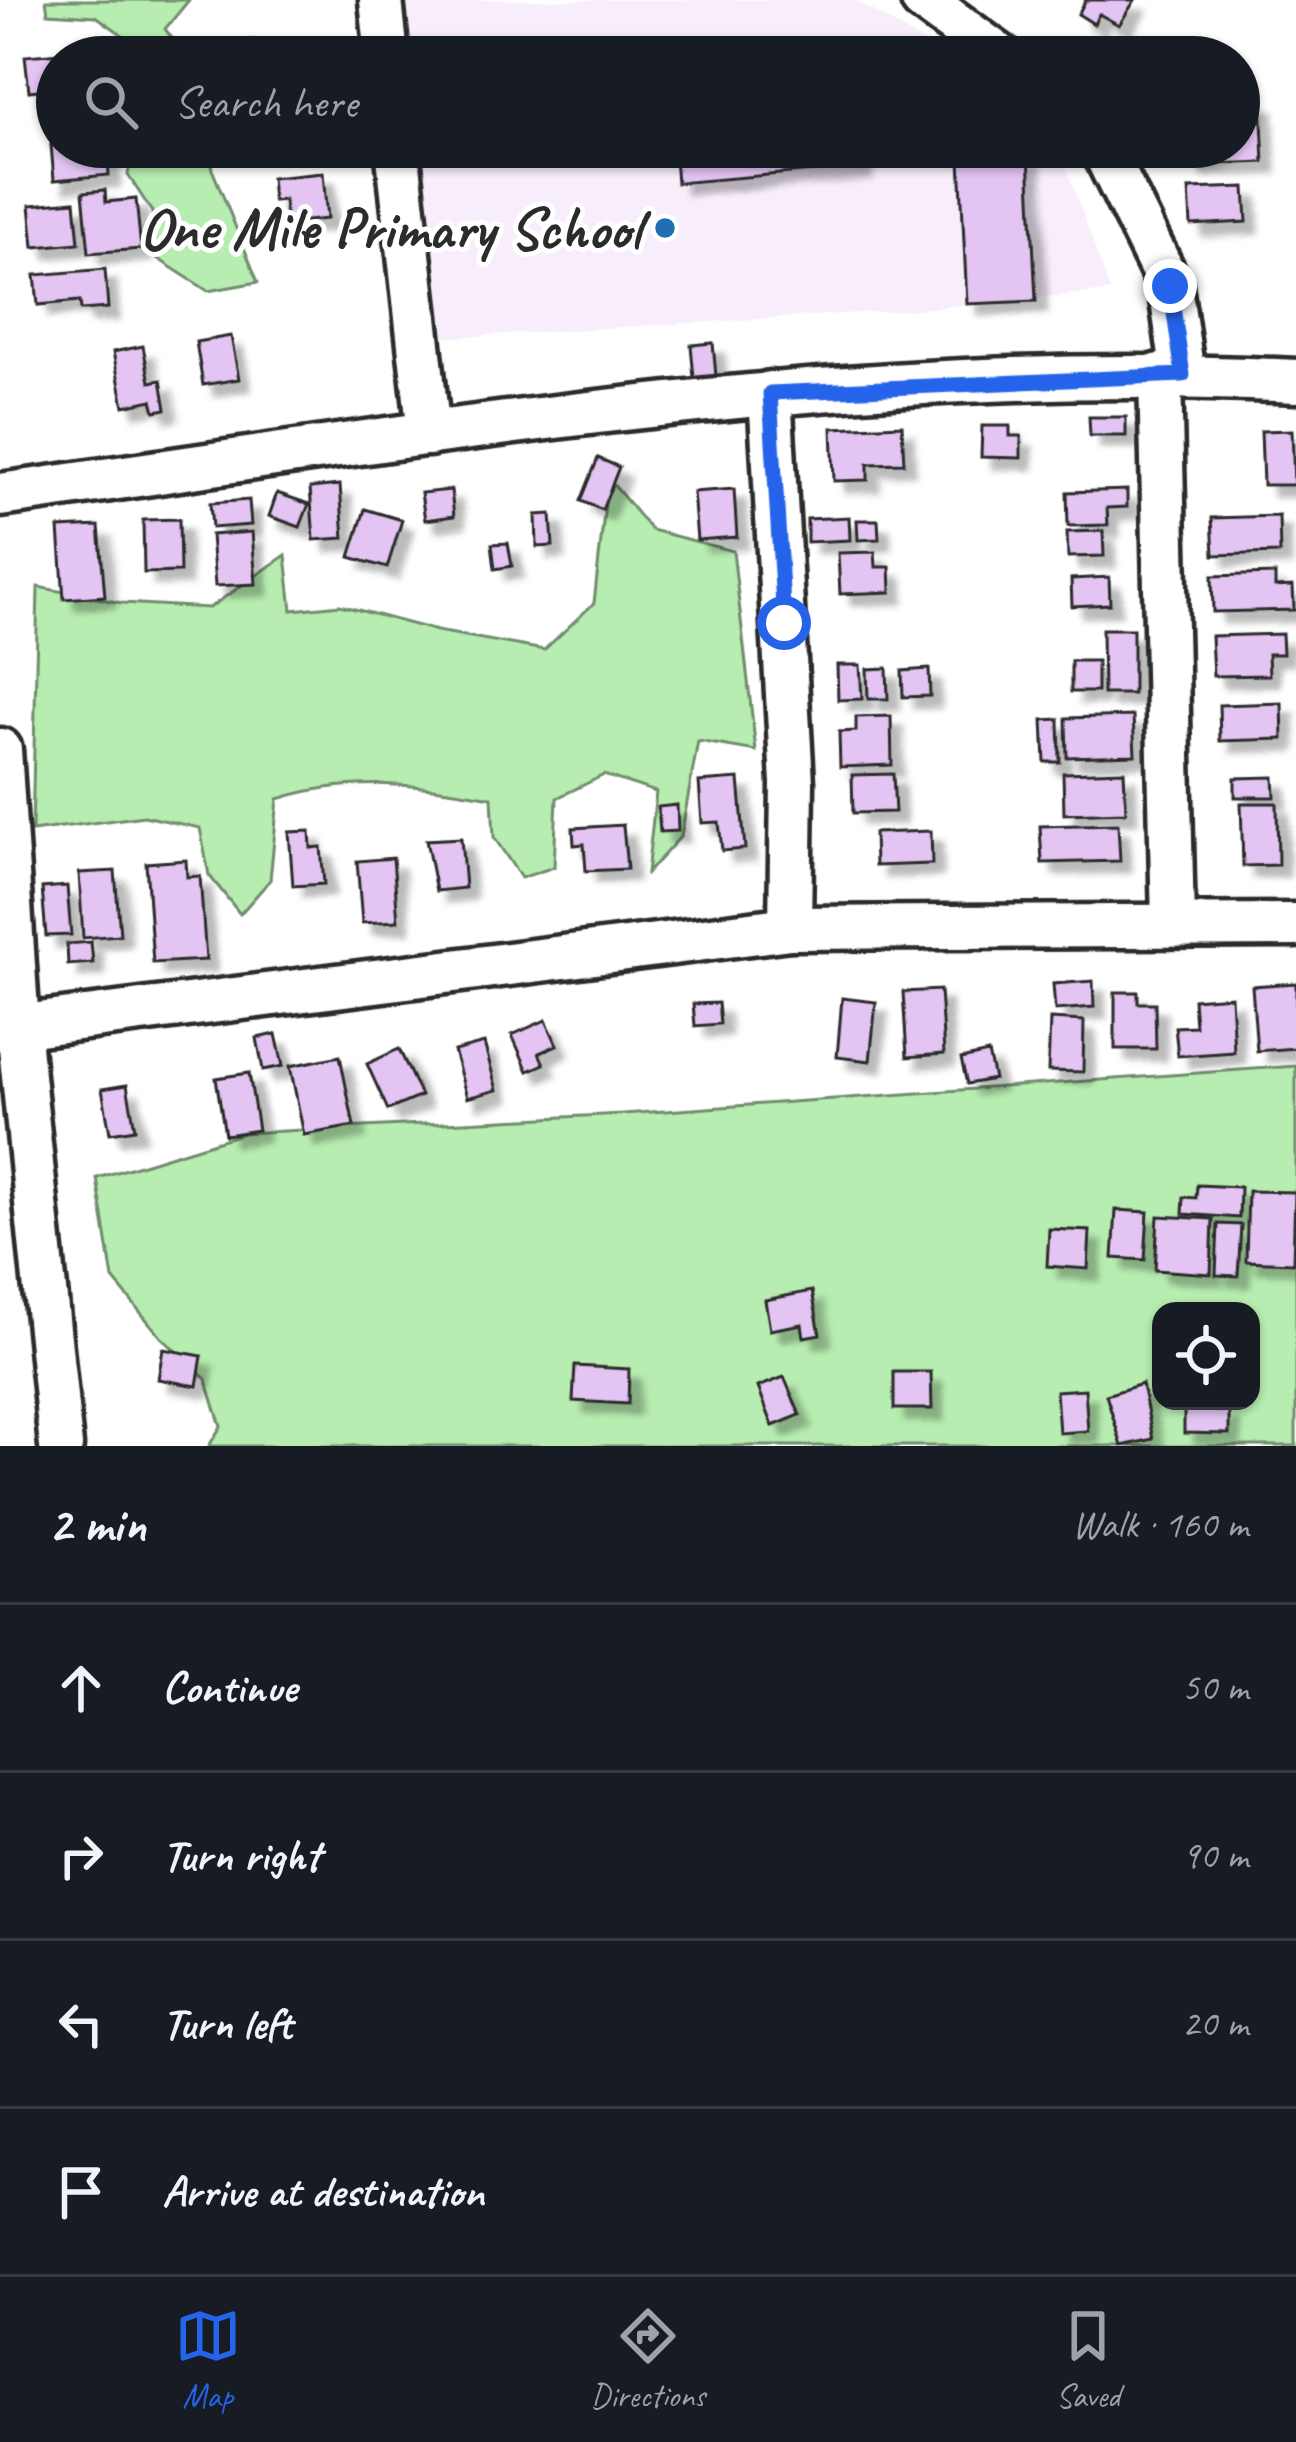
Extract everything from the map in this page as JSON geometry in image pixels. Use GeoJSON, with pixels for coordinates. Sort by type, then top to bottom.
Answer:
{"type":"FeatureCollection","features":[{"type":"Feature","properties":{"kind":"street"},"geometry":{"type":"LineString","coordinates":[[381,0],[385,36]]}},
{"type":"Feature","properties":{"kind":"street"},"geometry":{"type":"LineString","coordinates":[[922,0],[972,36]]}},
{"type":"Feature","properties":{"kind":"street"},"geometry":{"type":"LineString","coordinates":[[399,168],[429,434]]}},
{"type":"Feature","properties":{"kind":"street"},"geometry":{"type":"LineString","coordinates":[[1112,168],[1170,286],[1173,923]]}},
{"type":"Feature","properties":{"kind":"street"},"geometry":{"type":"LineString","coordinates":[[0,494],[429,434],[770,393],[1172,375],[1296,381]]}},
{"type":"Feature","properties":{"kind":"street"},"geometry":{"type":"LineString","coordinates":[[770,393],[792,784],[790,928]]}},
{"type":"Feature","properties":{"kind":"street"},"geometry":{"type":"LineString","coordinates":[[0,750],[9,1028],[61,1446]]}},
{"type":"Feature","properties":{"kind":"street"},"geometry":{"type":"LineString","coordinates":[[9,1028],[790,928],[1296,925]]}},
{"type":"Feature","properties":{"kind":"shaded area","name":"One Mile Primary School"},"geometry":{"type":"Polygon","coordinates":[[[396,0],[855,0],[912,36],[400,36],[396,0]]]}},
{"type":"Feature","properties":{"kind":"shaded area","name":"One Mile Primary School"},"geometry":{"type":"Polygon","coordinates":[[[418,168],[1066,168],[1110,291],[909,310],[439,338],[418,168]]]}},
{"type":"Feature","properties":{"kind":"green space"},"geometry":{"type":"Polygon","coordinates":[[[46,0],[189,0],[165,29],[170,36],[124,36],[96,16],[48,13],[46,0]]]}},
{"type":"Feature","properties":{"kind":"green space"},"geometry":{"type":"Polygon","coordinates":[[[129,168],[212,168],[258,282],[208,291],[155,257],[152,212],[128,175],[129,168]]]}},
{"type":"Feature","properties":{"kind":"green space"},"geometry":{"type":"Polygon","coordinates":[[[608,478],[651,530],[733,551],[756,751],[698,741],[681,836],[647,873],[656,792],[604,775],[557,798],[554,867],[521,878],[494,837],[492,797],[384,784],[331,787],[278,799],[270,880],[240,914],[209,875],[200,828],[144,816],[32,831],[38,587],[122,603],[209,608],[286,555],[292,610],[340,605],[437,631],[544,650],[594,603],[608,478]]]}},
{"type":"Feature","properties":{"kind":"green space"},"geometry":{"type":"Polygon","coordinates":[[[1296,1066],[1296,1446],[209,1446],[221,1426],[206,1379],[161,1337],[113,1279],[97,1178],[244,1133],[623,1114],[1296,1066]]]}},
{"type":"Feature","properties":{"kind":"building"},"geometry":{"type":"Polygon","coordinates":[[[1086,0],[1135,0],[1119,25],[1099,14],[1094,24],[1078,14],[1086,0]]]}},
{"type":"Feature","properties":{"kind":"building"},"geometry":{"type":"Polygon","coordinates":[[[36,55],[36,90],[29,91],[25,56],[36,55]]]}},
{"type":"Feature","properties":{"kind":"building"},"geometry":{"type":"Polygon","coordinates":[[[1260,100],[1264,162],[1260,162],[1260,100]]]}},
{"type":"Feature","properties":{"kind":"building"},"geometry":{"type":"Polygon","coordinates":[[[53,168],[108,168],[109,175],[54,180],[53,168]]]}},
{"type":"Feature","properties":{"kind":"building"},"geometry":{"type":"Polygon","coordinates":[[[676,168],[850,168],[677,183],[676,168]]]}},
{"type":"Feature","properties":{"kind":"building"},"geometry":{"type":"Polygon","coordinates":[[[960,168],[1030,168],[1036,301],[967,304],[960,168]]]}},
{"type":"Feature","properties":{"kind":"building"},"geometry":{"type":"Polygon","coordinates":[[[323,173],[327,219],[286,223],[284,200],[273,201],[271,178],[323,173]]]}},
{"type":"Feature","properties":{"kind":"building"},"geometry":{"type":"Polygon","coordinates":[[[1245,187],[1247,222],[1191,225],[1189,189],[1245,187]]]}},
{"type":"Feature","properties":{"kind":"building"},"geometry":{"type":"Polygon","coordinates":[[[105,190],[106,202],[136,199],[141,249],[89,253],[83,192],[105,190]]]}},
{"type":"Feature","properties":{"kind":"building"},"geometry":{"type":"Polygon","coordinates":[[[75,201],[79,243],[34,247],[30,205],[75,201]]]}},
{"type":"Feature","properties":{"kind":"building"},"geometry":{"type":"Polygon","coordinates":[[[105,269],[108,308],[81,310],[80,301],[38,305],[35,275],[105,269]]]}},
{"type":"Feature","properties":{"kind":"building"},"geometry":{"type":"Polygon","coordinates":[[[231,336],[239,379],[203,385],[196,342],[231,336]]]}},
{"type":"Feature","properties":{"kind":"building"},"geometry":{"type":"Polygon","coordinates":[[[713,343],[716,376],[694,378],[691,345],[713,343]]]}},
{"type":"Feature","properties":{"kind":"building"},"geometry":{"type":"Polygon","coordinates":[[[143,346],[150,382],[161,380],[166,409],[155,411],[152,400],[124,406],[113,352],[143,346]]]}},
{"type":"Feature","properties":{"kind":"building"},"geometry":{"type":"Polygon","coordinates":[[[1089,417],[1126,417],[1126,436],[1090,436],[1089,417]]]}},
{"type":"Feature","properties":{"kind":"building"},"geometry":{"type":"Polygon","coordinates":[[[902,425],[904,463],[868,464],[868,480],[834,481],[832,428],[902,425]]]}},
{"type":"Feature","properties":{"kind":"building"},"geometry":{"type":"Polygon","coordinates":[[[982,426],[1010,426],[1010,436],[1021,436],[1021,458],[981,457],[982,426]]]}},
{"type":"Feature","properties":{"kind":"building"},"geometry":{"type":"Polygon","coordinates":[[[1292,430],[1294,485],[1263,485],[1261,431],[1292,430]]]}},
{"type":"Feature","properties":{"kind":"building"},"geometry":{"type":"Polygon","coordinates":[[[598,458],[619,467],[602,510],[581,501],[598,458]]]}},
{"type":"Feature","properties":{"kind":"building"},"geometry":{"type":"Polygon","coordinates":[[[340,485],[344,538],[314,540],[310,488],[340,485]]]}},
{"type":"Feature","properties":{"kind":"building"},"geometry":{"type":"Polygon","coordinates":[[[734,489],[737,537],[697,540],[693,492],[734,489]]]}},
{"type":"Feature","properties":{"kind":"building"},"geometry":{"type":"Polygon","coordinates":[[[451,490],[454,516],[425,520],[421,493],[451,490]]]}},
{"type":"Feature","properties":{"kind":"building"},"geometry":{"type":"Polygon","coordinates":[[[1127,490],[1127,507],[1107,508],[1108,525],[1068,526],[1067,492],[1127,490]]]}},
{"type":"Feature","properties":{"kind":"building"},"geometry":{"type":"Polygon","coordinates":[[[277,493],[309,504],[300,527],[269,516],[277,493]]]}},
{"type":"Feature","properties":{"kind":"building"},"geometry":{"type":"Polygon","coordinates":[[[249,500],[251,525],[212,528],[210,503],[249,500]]]}},
{"type":"Feature","properties":{"kind":"building"},"geometry":{"type":"Polygon","coordinates":[[[365,509],[402,520],[387,568],[350,557],[365,509]]]}},
{"type":"Feature","properties":{"kind":"building"},"geometry":{"type":"Polygon","coordinates":[[[551,514],[553,546],[537,547],[536,515],[551,514]]]}},
{"type":"Feature","properties":{"kind":"building"},"geometry":{"type":"Polygon","coordinates":[[[1279,516],[1280,553],[1214,555],[1212,518],[1279,516]]]}},
{"type":"Feature","properties":{"kind":"building"},"geometry":{"type":"Polygon","coordinates":[[[849,517],[850,540],[807,542],[807,519],[849,517]]]}},
{"type":"Feature","properties":{"kind":"building"},"geometry":{"type":"Polygon","coordinates":[[[179,519],[180,572],[144,573],[143,520],[179,519]]]}},
{"type":"Feature","properties":{"kind":"building"},"geometry":{"type":"Polygon","coordinates":[[[857,520],[878,520],[879,539],[858,540],[857,520]]]}},
{"type":"Feature","properties":{"kind":"building"},"geometry":{"type":"Polygon","coordinates":[[[99,526],[105,596],[64,599],[59,528],[99,526]]]}},
{"type":"Feature","properties":{"kind":"building"},"geometry":{"type":"Polygon","coordinates":[[[1103,531],[1104,556],[1068,557],[1067,532],[1103,531]]]}},
{"type":"Feature","properties":{"kind":"building"},"geometry":{"type":"Polygon","coordinates":[[[252,532],[256,584],[215,586],[211,535],[252,532]]]}},
{"type":"Feature","properties":{"kind":"building"},"geometry":{"type":"Polygon","coordinates":[[[508,543],[512,566],[495,569],[492,544],[508,543]]]}},
{"type":"Feature","properties":{"kind":"building"},"geometry":{"type":"Polygon","coordinates":[[[875,552],[876,567],[890,567],[891,592],[840,594],[838,553],[875,552]]]}},
{"type":"Feature","properties":{"kind":"building"},"geometry":{"type":"Polygon","coordinates":[[[1275,574],[1275,587],[1293,586],[1294,610],[1213,612],[1212,576],[1275,574]]]}},
{"type":"Feature","properties":{"kind":"building"},"geometry":{"type":"Polygon","coordinates":[[[1109,577],[1110,604],[1072,606],[1071,579],[1109,577]]]}},
{"type":"Feature","properties":{"kind":"building"},"geometry":{"type":"Polygon","coordinates":[[[1102,629],[1133,629],[1133,694],[1103,694],[1102,629]]]}},
{"type":"Feature","properties":{"kind":"building"},"geometry":{"type":"Polygon","coordinates":[[[1282,634],[1283,654],[1268,654],[1269,675],[1213,676],[1211,636],[1282,634]]]}},
{"type":"Feature","properties":{"kind":"building"},"geometry":{"type":"Polygon","coordinates":[[[1071,661],[1097,661],[1097,692],[1071,692],[1071,661]]]}},
{"type":"Feature","properties":{"kind":"building"},"geometry":{"type":"Polygon","coordinates":[[[837,665],[860,665],[862,699],[838,700],[837,665]]]}},
{"type":"Feature","properties":{"kind":"building"},"geometry":{"type":"Polygon","coordinates":[[[887,668],[888,699],[868,699],[867,669],[887,668]]]}},
{"type":"Feature","properties":{"kind":"building"},"geometry":{"type":"Polygon","coordinates":[[[929,669],[930,696],[903,697],[902,671],[929,669]]]}},
{"type":"Feature","properties":{"kind":"building"},"geometry":{"type":"Polygon","coordinates":[[[1282,703],[1283,739],[1220,741],[1219,705],[1282,703]]]}},
{"type":"Feature","properties":{"kind":"building"},"geometry":{"type":"Polygon","coordinates":[[[891,716],[892,765],[840,767],[839,732],[856,731],[856,717],[891,716]]]}},
{"type":"Feature","properties":{"kind":"building"},"geometry":{"type":"Polygon","coordinates":[[[1133,716],[1135,755],[1067,757],[1066,718],[1133,716]]]}},
{"type":"Feature","properties":{"kind":"building"},"geometry":{"type":"Polygon","coordinates":[[[1059,719],[1060,762],[1045,762],[1043,720],[1059,719]]]}},
{"type":"Feature","properties":{"kind":"building"},"geometry":{"type":"Polygon","coordinates":[[[1124,771],[1126,812],[1064,814],[1063,773],[1124,771]]]}},
{"type":"Feature","properties":{"kind":"building"},"geometry":{"type":"Polygon","coordinates":[[[893,774],[895,812],[853,813],[852,775],[893,774]]]}},
{"type":"Feature","properties":{"kind":"building"},"geometry":{"type":"Polygon","coordinates":[[[1274,777],[1275,797],[1235,797],[1235,778],[1274,777]]]}},
{"type":"Feature","properties":{"kind":"building"},"geometry":{"type":"Polygon","coordinates":[[[739,779],[745,849],[722,851],[719,822],[702,823],[699,782],[739,779]]]}},
{"type":"Feature","properties":{"kind":"building"},"geometry":{"type":"Polygon","coordinates":[[[1241,803],[1277,803],[1278,865],[1243,866],[1241,803]]]}},
{"type":"Feature","properties":{"kind":"building"},"geometry":{"type":"Polygon","coordinates":[[[677,805],[678,831],[660,832],[658,807],[677,805]]]}},
{"type":"Feature","properties":{"kind":"building"},"geometry":{"type":"Polygon","coordinates":[[[1118,824],[1120,861],[1042,863],[1040,826],[1118,824]]]}},
{"type":"Feature","properties":{"kind":"building"},"geometry":{"type":"Polygon","coordinates":[[[623,825],[627,869],[586,871],[584,844],[574,845],[573,828],[623,825]]]}},
{"type":"Feature","properties":{"kind":"building"},"geometry":{"type":"Polygon","coordinates":[[[310,831],[311,848],[321,847],[324,884],[293,886],[289,832],[310,831]]]}},
{"type":"Feature","properties":{"kind":"building"},"geometry":{"type":"Polygon","coordinates":[[[931,831],[932,864],[875,866],[874,833],[931,831]]]}},
{"type":"Feature","properties":{"kind":"building"},"geometry":{"type":"Polygon","coordinates":[[[461,838],[465,888],[436,891],[426,840],[461,838]]]}},
{"type":"Feature","properties":{"kind":"building"},"geometry":{"type":"Polygon","coordinates":[[[393,858],[398,921],[362,923],[357,861],[393,858]]]}},
{"type":"Feature","properties":{"kind":"building"},"geometry":{"type":"Polygon","coordinates":[[[186,860],[187,877],[200,876],[206,960],[153,963],[146,863],[186,860]]]}},
{"type":"Feature","properties":{"kind":"building"},"geometry":{"type":"Polygon","coordinates":[[[115,871],[120,935],[83,938],[79,873],[115,871]]]}},
{"type":"Feature","properties":{"kind":"building"},"geometry":{"type":"Polygon","coordinates":[[[67,886],[71,935],[46,936],[42,888],[67,886]]]}},
{"type":"Feature","properties":{"kind":"building"},"geometry":{"type":"Polygon","coordinates":[[[91,942],[93,963],[68,965],[67,944],[91,942]]]}},
{"type":"Feature","properties":{"kind":"building"},"geometry":{"type":"Polygon","coordinates":[[[1093,981],[1094,1007],[1055,1010],[1053,984],[1093,981]]]}},
{"type":"Feature","properties":{"kind":"building"},"geometry":{"type":"Polygon","coordinates":[[[1296,983],[1296,1048],[1257,1051],[1252,986],[1296,983]]]}},
{"type":"Feature","properties":{"kind":"building"},"geometry":{"type":"Polygon","coordinates":[[[940,990],[944,1054],[907,1057],[903,992],[940,990]]]}},
{"type":"Feature","properties":{"kind":"building"},"geometry":{"type":"Polygon","coordinates":[[[1115,992],[1138,992],[1138,1003],[1155,1003],[1156,1049],[1115,1049],[1115,992]]]}},
{"type":"Feature","properties":{"kind":"building"},"geometry":{"type":"Polygon","coordinates":[[[1231,996],[1234,1052],[1178,1056],[1175,1027],[1195,1026],[1193,999],[1231,996]]]}},
{"type":"Feature","properties":{"kind":"building"},"geometry":{"type":"Polygon","coordinates":[[[842,998],[876,1002],[870,1061],[837,1057],[842,998]]]}},
{"type":"Feature","properties":{"kind":"building"},"geometry":{"type":"Polygon","coordinates":[[[718,1003],[720,1024],[695,1026],[693,1004],[718,1003]]]}},
{"type":"Feature","properties":{"kind":"building"},"geometry":{"type":"Polygon","coordinates":[[[1050,1019],[1084,1021],[1083,1072],[1048,1071],[1050,1019]]]}},
{"type":"Feature","properties":{"kind":"building"},"geometry":{"type":"Polygon","coordinates":[[[546,1020],[557,1045],[539,1053],[544,1064],[528,1071],[512,1035],[546,1020]]]}},
{"type":"Feature","properties":{"kind":"building"},"geometry":{"type":"Polygon","coordinates":[[[276,1034],[283,1066],[263,1070],[257,1038],[276,1034]]]}},
{"type":"Feature","properties":{"kind":"building"},"geometry":{"type":"Polygon","coordinates":[[[484,1043],[497,1090],[467,1098],[454,1051],[484,1043]]]}},
{"type":"Feature","properties":{"kind":"building"},"geometry":{"type":"Polygon","coordinates":[[[399,1049],[421,1096],[388,1110],[367,1064],[399,1049]]]}},
{"type":"Feature","properties":{"kind":"building"},"geometry":{"type":"Polygon","coordinates":[[[988,1053],[994,1079],[967,1084],[961,1059],[988,1053]]]}},
{"type":"Feature","properties":{"kind":"building"},"geometry":{"type":"Polygon","coordinates":[[[340,1056],[354,1126],[304,1135],[290,1066],[340,1056]]]}},
{"type":"Feature","properties":{"kind":"building"},"geometry":{"type":"Polygon","coordinates":[[[249,1073],[258,1130],[225,1135],[216,1078],[249,1073]]]}},
{"type":"Feature","properties":{"kind":"building"},"geometry":{"type":"Polygon","coordinates":[[[127,1085],[135,1129],[110,1133],[102,1089],[127,1085]]]}},
{"type":"Feature","properties":{"kind":"building"},"geometry":{"type":"Polygon","coordinates":[[[1197,1185],[1240,1187],[1239,1218],[1183,1214],[1184,1197],[1196,1198],[1197,1185]]]}},
{"type":"Feature","properties":{"kind":"building"},"geometry":{"type":"Polygon","coordinates":[[[1248,1191],[1295,1192],[1293,1263],[1246,1261],[1248,1191]]]}},
{"type":"Feature","properties":{"kind":"building"},"geometry":{"type":"Polygon","coordinates":[[[1116,1210],[1148,1212],[1145,1260],[1113,1258],[1116,1210]]]}},
{"type":"Feature","properties":{"kind":"building"},"geometry":{"type":"Polygon","coordinates":[[[1158,1216],[1213,1219],[1211,1274],[1155,1270],[1158,1216]]]}},
{"type":"Feature","properties":{"kind":"building"},"geometry":{"type":"Polygon","coordinates":[[[1218,1224],[1241,1225],[1238,1276],[1216,1275],[1218,1224]]]}},
{"type":"Feature","properties":{"kind":"building"},"geometry":{"type":"Polygon","coordinates":[[[1049,1229],[1090,1231],[1088,1269],[1047,1266],[1049,1229]]]}},
{"type":"Feature","properties":{"kind":"building"},"geometry":{"type":"Polygon","coordinates":[[[812,1291],[820,1334],[804,1337],[802,1324],[770,1330],[765,1300],[812,1291]]]}},
{"type":"Feature","properties":{"kind":"building"},"geometry":{"type":"Polygon","coordinates":[[[163,1349],[202,1356],[197,1386],[158,1379],[163,1349]]]}},
{"type":"Feature","properties":{"kind":"building"},"geometry":{"type":"Polygon","coordinates":[[[575,1366],[629,1369],[628,1404],[573,1401],[575,1366]]]}},
{"type":"Feature","properties":{"kind":"building"},"geometry":{"type":"Polygon","coordinates":[[[894,1372],[931,1372],[932,1409],[894,1409],[894,1372]]]}},
{"type":"Feature","properties":{"kind":"building"},"geometry":{"type":"Polygon","coordinates":[[[784,1377],[800,1415],[773,1426],[758,1387],[784,1377]]]}},
{"type":"Feature","properties":{"kind":"building"},"geometry":{"type":"Polygon","coordinates":[[[1142,1384],[1153,1439],[1122,1446],[1106,1395],[1142,1384]]]}},
{"type":"Feature","properties":{"kind":"building"},"geometry":{"type":"Polygon","coordinates":[[[1085,1389],[1088,1431],[1059,1433],[1056,1391],[1085,1389]]]}},
{"type":"Feature","properties":{"kind":"building"},"geometry":{"type":"Polygon","coordinates":[[[1184,1410],[1229,1411],[1229,1434],[1184,1433],[1184,1410]]]}},
{"type":"Feature","properties":{"kind":"place","name":"One Mile Primary School"},"geometry":{"type":"Point","coordinates":[665,228]}},
{"type":"Feature","properties":{"kind":"route"},"geometry":{"type":"LineString","coordinates":[[784,623],[770,393],[1183,375],[1170,286]]}}]}
